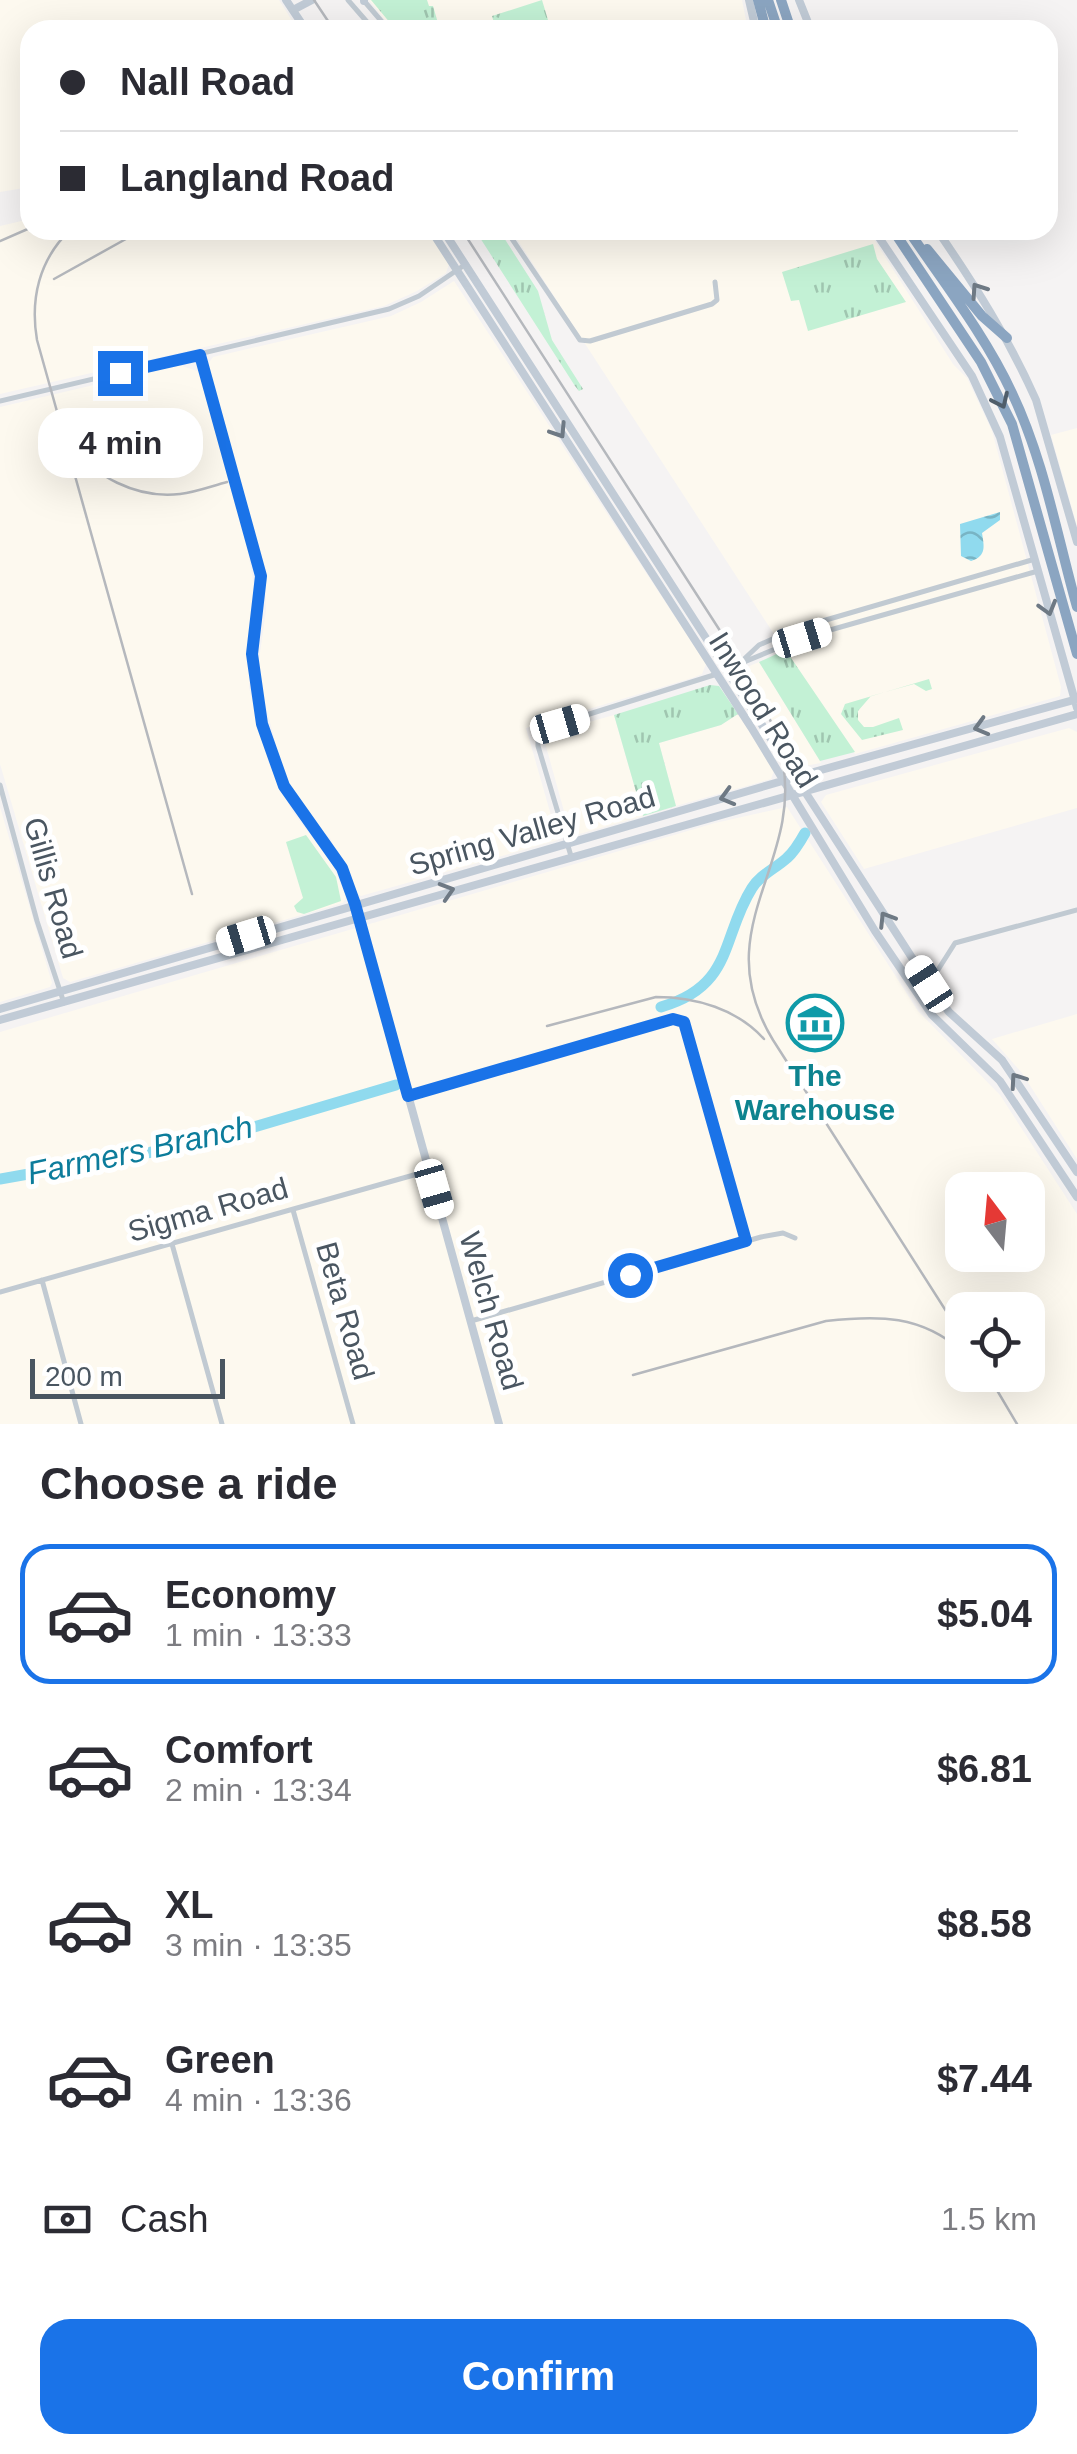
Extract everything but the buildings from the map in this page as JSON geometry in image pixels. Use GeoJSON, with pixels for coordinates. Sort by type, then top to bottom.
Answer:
{"type":"FeatureCollection","features":[{"type":"Feature","properties":{"kind":"highway"},"geometry":{"type":"LineString","coordinates":[[900,240],[981,362],[1012,424],[1077,654]]}},
{"type":"Feature","properties":{"kind":"highway"},"geometry":{"type":"LineString","coordinates":[[916,240],[998,365],[1014,396],[1036,458],[1077,607]]}},
{"type":"Feature","properties":{"kind":"highway"},"geometry":{"type":"LineString","coordinates":[[919,240],[982,316],[1007,338]]}},
{"type":"Feature","properties":{"kind":"main road"},"geometry":{"type":"LineString","coordinates":[[286,0],[299,20]]}},
{"type":"Feature","properties":{"kind":"main road"},"geometry":{"type":"LineString","coordinates":[[292,10],[300,0]]}},
{"type":"Feature","properties":{"kind":"main road"},"geometry":{"type":"LineString","coordinates":[[292,10],[312,0]]}},
{"type":"Feature","properties":{"kind":"main road","name":"Inwood Road"},"geometry":{"type":"LineString","coordinates":[[440,240],[540,380],[726,670],[789,779],[791,794],[854,900],[932,1016],[989,1068],[1077,1197]]}},
{"type":"Feature","properties":{"kind":"main road","name":"Inwood Road"},"geometry":{"type":"LineString","coordinates":[[449,240],[530,386],[715,674],[789,779],[802,790],[949,1012],[1002,1060],[1077,1172]]}},
{"type":"Feature","properties":{"kind":"main road"},"geometry":{"type":"LineString","coordinates":[[881,240],[966,368],[1000,437],[1076,705]]}},
{"type":"Feature","properties":{"kind":"main road"},"geometry":{"type":"LineString","coordinates":[[943,240],[1007,338],[1036,400],[1077,542]]}},
{"type":"Feature","properties":{"kind":"main road"},"geometry":{"type":"LineString","coordinates":[[530,386],[540,380]]}},
{"type":"Feature","properties":{"kind":"main road"},"geometry":{"type":"LineString","coordinates":[[630,542],[640,536]]}},
{"type":"Feature","properties":{"kind":"main road"},"geometry":{"type":"LineString","coordinates":[[1067,672],[1077,682]]}},
{"type":"Feature","properties":{"kind":"main road","name":"Spring Valley Road"},"geometry":{"type":"LineString","coordinates":[[0,1009],[789,779],[1076,705]]}},
{"type":"Feature","properties":{"kind":"main road","name":"Spring Valley Road"},"geometry":{"type":"LineString","coordinates":[[0,1020],[876,770],[1076,705]]}},
{"type":"Feature","properties":{"kind":"main road"},"geometry":{"type":"LineString","coordinates":[[876,770],[879,761],[908,748]]}},
{"type":"Feature","properties":{"kind":"main road"},"geometry":{"type":"LineString","coordinates":[[849,777],[862,768],[862,760]]}},
{"type":"Feature","properties":{"kind":"main road"},"geometry":{"type":"LineString","coordinates":[[648,821],[652,833]]}},
{"type":"Feature","properties":{"kind":"main road"},"geometry":{"type":"LineString","coordinates":[[854,900],[869,892]]}},
{"type":"Feature","properties":{"kind":"main road","name":"Welch Road"},"geometry":{"type":"LineString","coordinates":[[355,904],[499,1424]]}},
{"type":"Feature","properties":{"kind":"main road"},"geometry":{"type":"LineString","coordinates":[[168,960],[171,972]]}},
{"type":"Feature","properties":{"kind":"main road"},"geometry":{"type":"LineString","coordinates":[[917,993],[929,984]]}},
{"type":"Feature","properties":{"kind":"main road"},"geometry":{"type":"LineString","coordinates":[[1034,1130],[1045,1122]]}},
{"type":"Feature","properties":{"kind":"street"},"geometry":{"type":"LineString","coordinates":[[348,0],[365,20]]}},
{"type":"Feature","properties":{"kind":"street"},"geometry":{"type":"LineString","coordinates":[[363,0],[380,20]]}},
{"type":"Feature","properties":{"kind":"street"},"geometry":{"type":"LineString","coordinates":[[513,240],[580,340],[590,341],[712,304],[717,300],[715,282]]}},
{"type":"Feature","properties":{"kind":"street"},"geometry":{"type":"LineString","coordinates":[[0,401],[389,309],[419,296],[462,267]]}},
{"type":"Feature","properties":{"kind":"street","name":"Welch Road"},"geometry":{"type":"LineString","coordinates":[[200,355],[261,576],[252,654],[262,724],[284,786],[333,853],[355,904]]}},
{"type":"Feature","properties":{"kind":"street"},"geometry":{"type":"LineString","coordinates":[[740,663],[759,645],[795,629],[1035,560]]}},
{"type":"Feature","properties":{"kind":"street"},"geometry":{"type":"LineString","coordinates":[[571,856],[538,746],[538,734],[548,727],[715,674],[802,638],[1038,571]]}},
{"type":"Feature","properties":{"kind":"street","name":"Gillis Road"},"geometry":{"type":"LineString","coordinates":[[0,785],[64,1002]]}},
{"type":"Feature","properties":{"kind":"street"},"geometry":{"type":"LineString","coordinates":[[929,984],[954,943],[1077,910]]}},
{"type":"Feature","properties":{"kind":"street"},"geometry":{"type":"LineString","coordinates":[[408,1096],[673,1019],[684,1022],[746,1241]]}},
{"type":"Feature","properties":{"kind":"street","name":"Sigma Road"},"geometry":{"type":"LineString","coordinates":[[0,1292],[428,1172]]}},
{"type":"Feature","properties":{"kind":"street","name":"Beta Road"},"geometry":{"type":"LineString","coordinates":[[293,1210],[353,1424]]}},
{"type":"Feature","properties":{"kind":"street"},"geometry":{"type":"LineString","coordinates":[[471,1321],[746,1241],[783,1233],[795,1238]]}},
{"type":"Feature","properties":{"kind":"street"},"geometry":{"type":"LineString","coordinates":[[172,1243],[222,1424]]}},
{"type":"Feature","properties":{"kind":"street"},"geometry":{"type":"LineString","coordinates":[[42,1280],[82,1424]]}},
{"type":"Feature","properties":{"kind":"shaded area"},"geometry":{"type":"Polygon","coordinates":[[[0,0],[279,0],[292,20],[20,20],[20,189],[0,192],[0,0]]]}},
{"type":"Feature","properties":{"kind":"shaded area"},"geometry":{"type":"Polygon","coordinates":[[[369,0],[742,0],[746,20],[385,20],[369,0]]]}},
{"type":"Feature","properties":{"kind":"shaded area"},"geometry":{"type":"Polygon","coordinates":[[[20,221],[20,240],[433,240],[449,264],[446,273],[384,306],[0,394],[0,226],[20,221]]]}},
{"type":"Feature","properties":{"kind":"shaded area"},"geometry":{"type":"Polygon","coordinates":[[[518,240],[874,240],[953,364],[967,378],[992,431],[1061,687],[1060,696],[855,754],[518,240]]]}},
{"type":"Feature","properties":{"kind":"shaded area"},"geometry":{"type":"Polygon","coordinates":[[[454,281],[706,664],[702,674],[692,678],[526,728],[558,840],[361,896],[330,838],[290,785],[280,760],[261,688],[265,573],[208,364],[213,357],[391,316],[454,281]]]}},
{"type":"Feature","properties":{"kind":"shaded area"},"geometry":{"type":"Polygon","coordinates":[[[179,365],[200,372],[247,546],[254,586],[249,688],[269,764],[292,811],[332,863],[346,897],[343,903],[70,982],[63,978],[0,764],[0,407],[179,365]]]}},
{"type":"Feature","properties":{"kind":"shaded area"},"geometry":{"type":"Polygon","coordinates":[[[1077,428],[1077,526],[1051,435],[1077,428]]]}},
{"type":"Feature","properties":{"kind":"shaded area"},"geometry":{"type":"Polygon","coordinates":[[[759,662],[821,763],[798,767],[792,764],[747,667],[759,662]]]}},
{"type":"Feature","properties":{"kind":"shaded area"},"geometry":{"type":"Polygon","coordinates":[[[738,714],[774,771],[771,779],[676,806],[659,743],[721,725],[738,714]]]}},
{"type":"Feature","properties":{"kind":"shaded area"},"geometry":{"type":"Polygon","coordinates":[[[614,715],[643,816],[576,835],[570,833],[544,739],[546,734],[614,715]]]}},
{"type":"Feature","properties":{"kind":"shaded area"},"geometry":{"type":"Polygon","coordinates":[[[1069,728],[1077,732],[1077,808],[864,869],[821,802],[826,795],[1069,728]]]}},
{"type":"Feature","properties":{"kind":"shaded area"},"geometry":{"type":"Polygon","coordinates":[[[0,807],[52,983],[50,987],[0,1002],[0,807]]]}},
{"type":"Feature","properties":{"kind":"shaded area"},"geometry":{"type":"Polygon","coordinates":[[[787,807],[918,1011],[1000,1095],[1077,1214],[1077,1424],[0,1424],[0,1032],[715,823],[787,807]]]}},
{"type":"Feature","properties":{"kind":"shaded area"},"geometry":{"type":"Polygon","coordinates":[[[1077,1014],[1077,1159],[1022,1073],[992,1039],[1077,1014]]]}},
{"type":"Feature","properties":{"kind":"green space"},"geometry":{"type":"Polygon","coordinates":[[[371,0],[427,0],[437,20],[388,20],[371,0]]]}},
{"type":"Feature","properties":{"kind":"green space"},"geometry":{"type":"Polygon","coordinates":[[[542,0],[548,20],[493,20],[492,16],[542,0]]]}},
{"type":"Feature","properties":{"kind":"green space"},"geometry":{"type":"Polygon","coordinates":[[[481,240],[505,240],[538,291],[552,340],[583,389],[579,391],[481,240]]]}},
{"type":"Feature","properties":{"kind":"green space"},"geometry":{"type":"Polygon","coordinates":[[[873,244],[877,259],[906,302],[808,331],[799,300],[791,301],[782,272],[873,244]]]}},
{"type":"Feature","properties":{"kind":"green space"},"geometry":{"type":"Polygon","coordinates":[[[783,651],[855,752],[820,761],[759,662],[783,651]]]}},
{"type":"Feature","properties":{"kind":"green space"},"geometry":{"type":"Polygon","coordinates":[[[929,679],[932,689],[926,691],[914,684],[885,692],[929,679]]]}},
{"type":"Feature","properties":{"kind":"green space"},"geometry":{"type":"Polygon","coordinates":[[[710,685],[719,686],[738,714],[721,725],[659,743],[676,806],[643,816],[614,715],[710,685]]]}},
{"type":"Feature","properties":{"kind":"green space"},"geometry":{"type":"Polygon","coordinates":[[[871,696],[858,711],[858,720],[864,727],[899,718],[903,730],[862,740],[841,714],[845,704],[871,696]]]}},
{"type":"Feature","properties":{"kind":"green space"},"geometry":{"type":"Polygon","coordinates":[[[306,835],[336,877],[341,901],[304,914],[294,906],[303,898],[286,842],[306,835]]]}},
{"type":"Feature","properties":{"kind":"water"},"geometry":{"type":"Polygon","coordinates":[[[1000,512],[1000,520],[982,533],[984,546],[980,556],[971,561],[961,556],[960,524],[1000,512]]]}},
{"type":"Feature","properties":{"kind":"waterway","name":"Farmers Branch"},"geometry":{"type":"LineString","coordinates":[[661,1007],[685,998],[714,973],[752,888],[790,855],[805,833]]}},
{"type":"Feature","properties":{"kind":"waterway","name":"Farmers Branch"},"geometry":{"type":"LineString","coordinates":[[0,1179],[197,1144],[396,1085]]}},
{"type":"Feature","properties":{"kind":"railway"},"geometry":{"type":"LineString","coordinates":[[314,0],[327,20]]}},
{"type":"Feature","properties":{"kind":"railway"},"geometry":{"type":"LineString","coordinates":[[0,241],[20,232]]}},
{"type":"Feature","properties":{"kind":"railway"},"geometry":{"type":"LineString","coordinates":[[61,240],[39,281],[35,310],[37,340],[192,894]]}},
{"type":"Feature","properties":{"kind":"railway"},"geometry":{"type":"LineString","coordinates":[[54,279],[124,240]]}},
{"type":"Feature","properties":{"kind":"railway"},"geometry":{"type":"LineString","coordinates":[[468,240],[726,640],[767,712],[782,758],[785,796],[780,831],[752,930],[749,964],[755,1000],[773,1040],[945,1309]]}},
{"type":"Feature","properties":{"kind":"railway"},"geometry":{"type":"LineString","coordinates":[[70,440],[90,465],[132,489],[180,494],[227,482]]}},
{"type":"Feature","properties":{"kind":"railway"},"geometry":{"type":"LineString","coordinates":[[547,1026],[656,997],[715,1007],[741,1020],[764,1039]]}},
{"type":"Feature","properties":{"kind":"railway"},"geometry":{"type":"LineString","coordinates":[[633,1375],[826,1321],[899,1320],[945,1338]]}},
{"type":"Feature","properties":{"kind":"railway"},"geometry":{"type":"LineString","coordinates":[[998,1392],[1017,1424]]}},
{"type":"Feature","properties":{"kind":"place","name":"The Warehouse"},"geometry":{"type":"Point","coordinates":[815,1023]}},
{"type":"Feature","properties":{"kind":"route"},"geometry":{"type":"LineString","coordinates":[[120,373],[200,355],[261,576],[252,654],[262,724],[284,786],[342,868],[408,1096],[673,1019],[684,1022],[746,1241],[630,1275]]}}]}
